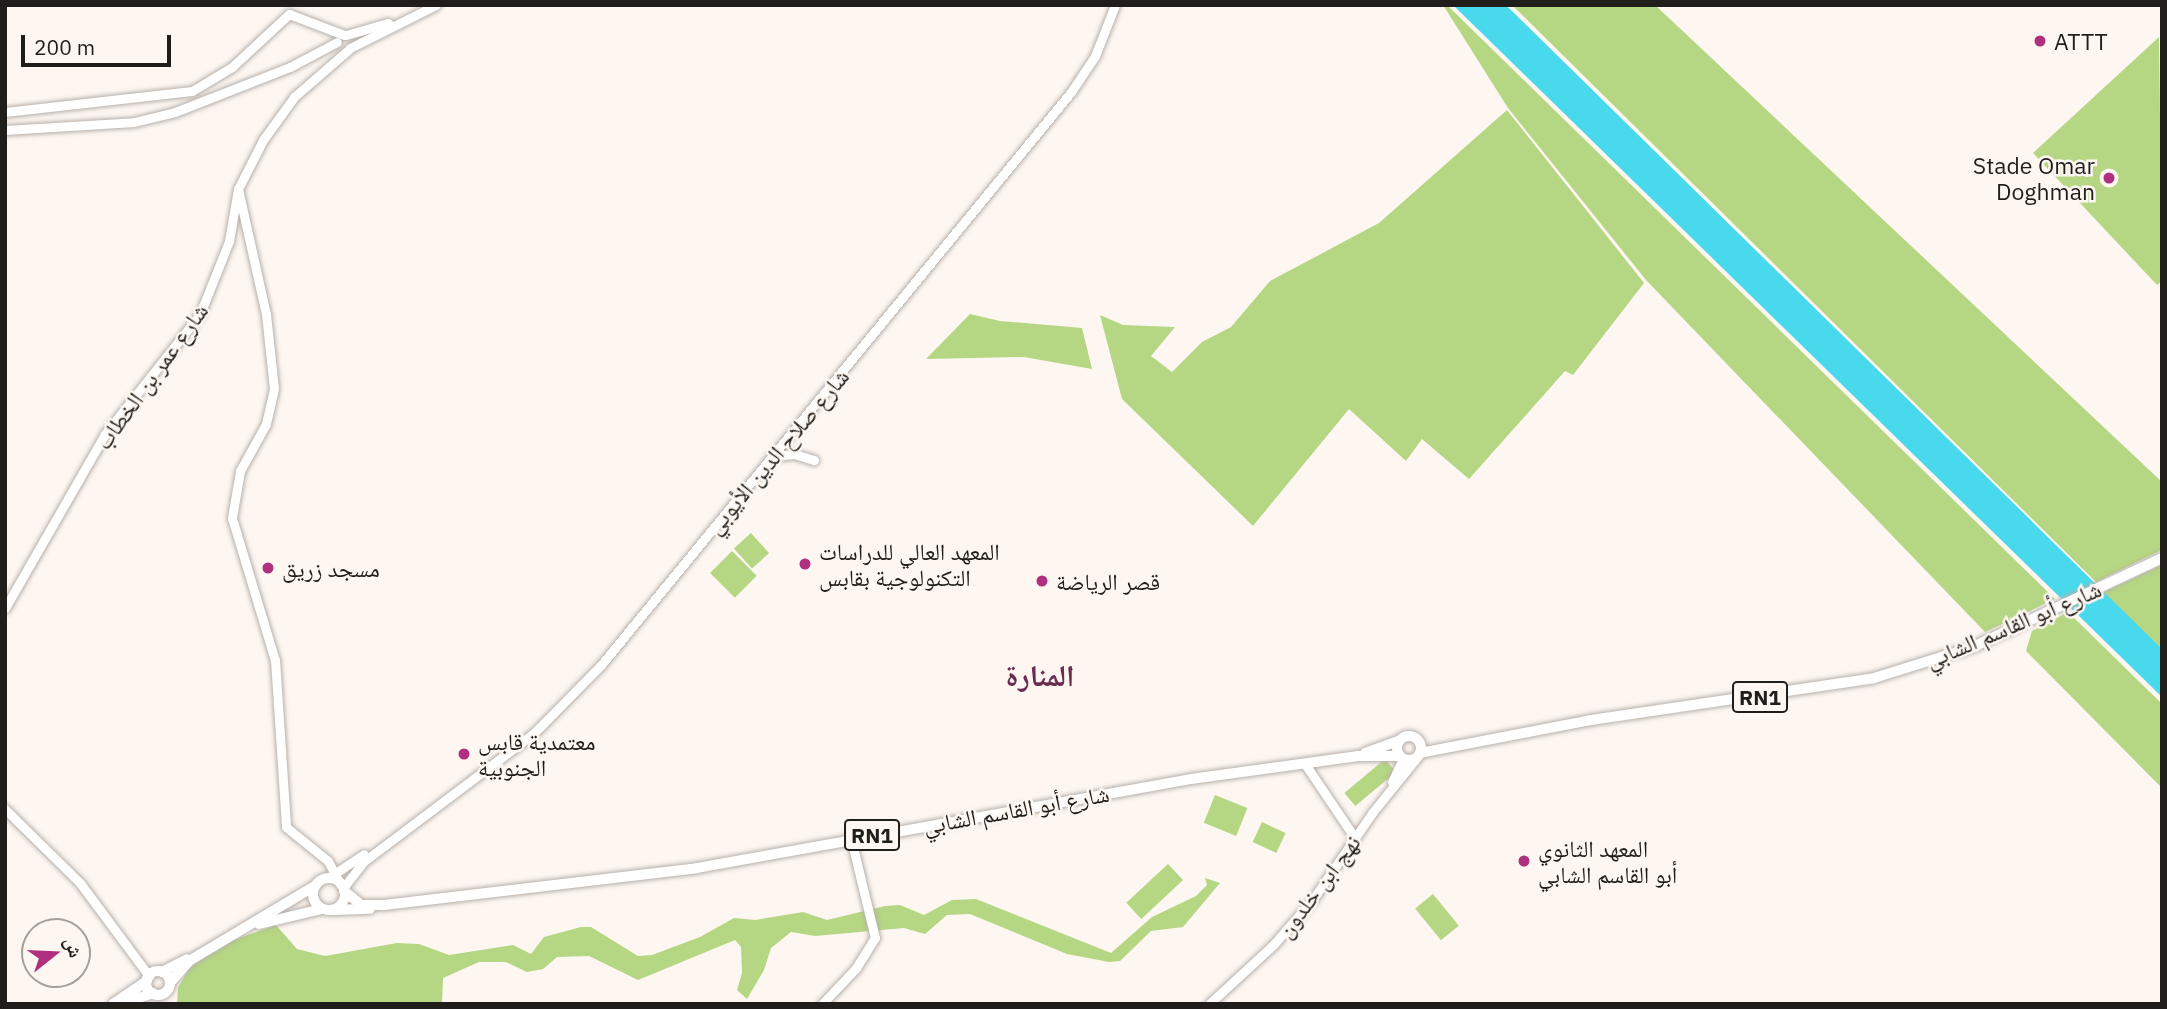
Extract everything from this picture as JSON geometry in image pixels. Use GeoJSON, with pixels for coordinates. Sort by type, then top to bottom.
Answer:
{"type":"FeatureCollection","features":[{"type":"Feature","properties":{"kind":"main road","name":"شارع أبو القاسم الشابي"},"geometry":{"type":"LineString","coordinates":[[1419,750],[1874,678],[1973,647],[2162,558]]}},
{"type":"Feature","properties":{"kind":"main road","name":"RN1"},"geometry":{"type":"LineString","coordinates":[[1400,740],[1410,736],[1419,750],[1401,757]]}},
{"type":"Feature","properties":{"kind":"main road","name":"شارع أبو القاسم الشابي"},"geometry":{"type":"LineString","coordinates":[[1358,756],[1400,740]]}},
{"type":"Feature","properties":{"kind":"main road"},"geometry":{"type":"LineString","coordinates":[[1400,740],[1401,757]]}},
{"type":"Feature","properties":{"kind":"main road","name":"شارع أبو القاسم الشابي"},"geometry":{"type":"LineString","coordinates":[[343,888],[361,905],[384,905],[697,868],[1105,793],[1358,756],[1401,757]]}},
{"type":"Feature","properties":{"kind":"main road","name":"RN1"},"geometry":{"type":"LineString","coordinates":[[113,1004],[153,975],[197,956],[330,877],[343,888]]}},
{"type":"Feature","properties":{"kind":"main road"},"geometry":{"type":"LineString","coordinates":[[315,886],[313,899],[322,909]]}},
{"type":"Feature","properties":{"kind":"main road"},"geometry":{"type":"LineString","coordinates":[[334,909],[342,902],[343,888]]}},
{"type":"Feature","properties":{"kind":"main road","name":"شارع أبو القاسم الشابي"},"geometry":{"type":"LineString","coordinates":[[334,909],[363,911],[384,905]]}},
{"type":"Feature","properties":{"kind":"main road","name":"RN1"},"geometry":{"type":"LineString","coordinates":[[239,930],[288,916],[334,909]]}},
{"type":"Feature","properties":{"kind":"main road"},"geometry":{"type":"LineString","coordinates":[[267,915],[288,916]]}},
{"type":"Feature","properties":{"kind":"main road","name":"RN1"},"geometry":{"type":"LineString","coordinates":[[121,1004],[153,993],[165,993],[170,983],[197,956]]}},
{"type":"Feature","properties":{"kind":"main road"},"geometry":{"type":"LineString","coordinates":[[153,993],[153,975],[170,983]]}},
{"type":"Feature","properties":{"kind":"street"},"geometry":{"type":"LineString","coordinates":[[5,130],[134,122],[175,112],[290,67],[340,39],[379,27],[423,5]]}},
{"type":"Feature","properties":{"kind":"street"},"geometry":{"type":"LineString","coordinates":[[323,69],[349,49],[436,5]]}},
{"type":"Feature","properties":{"kind":"street","name":"شارع صلاح الدين الأيوبي"},"geometry":{"type":"LineString","coordinates":[[343,888],[356,868],[491,770],[563,707],[774,456],[1071,92],[1095,56],[1115,5]]}},
{"type":"Feature","properties":{"kind":"street"},"geometry":{"type":"LineString","coordinates":[[5,112],[192,91],[232,67],[289,14],[340,39],[352,41],[349,49]]}},
{"type":"Feature","properties":{"kind":"street"},"geometry":{"type":"LineString","coordinates":[[323,69],[340,39]]}},
{"type":"Feature","properties":{"kind":"street","name":"شارع عمر بن الخطاب"},"geometry":{"type":"LineString","coordinates":[[5,608],[105,434],[200,314],[229,241],[238,189],[271,127],[323,69]]}},
{"type":"Feature","properties":{"kind":"street"},"geometry":{"type":"LineString","coordinates":[[238,189],[266,314],[274,389],[266,424],[240,471],[232,518],[275,660],[284,753],[282,813],[286,827],[323,856],[353,861]]}},
{"type":"Feature","properties":{"kind":"street"},"geometry":{"type":"LineString","coordinates":[[774,456],[794,454],[814,460]]}},
{"type":"Feature","properties":{"kind":"street"},"geometry":{"type":"LineString","coordinates":[[1389,791],[1419,750]]}},
{"type":"Feature","properties":{"kind":"street"},"geometry":{"type":"LineString","coordinates":[[1389,791],[1401,757]]}},
{"type":"Feature","properties":{"kind":"street"},"geometry":{"type":"LineString","coordinates":[[1305,764],[1355,838]]}},
{"type":"Feature","properties":{"kind":"street","name":"نهج ابن خلدون"},"geometry":{"type":"LineString","coordinates":[[1209,1004],[1287,931],[1389,791]]}},
{"type":"Feature","properties":{"kind":"street"},"geometry":{"type":"LineString","coordinates":[[5,809],[57,856],[153,975]]}},
{"type":"Feature","properties":{"kind":"street"},"geometry":{"type":"LineString","coordinates":[[822,1004],[856,968],[875,938],[851,839]]}},
{"type":"Feature","properties":{"kind":"street","name":"شارع صلاح الدين الأيوبي"},"geometry":{"type":"LineString","coordinates":[[330,877],[353,861],[382,847]]}},
{"type":"Feature","properties":{"kind":"street"},"geometry":{"type":"LineString","coordinates":[[314,849],[330,877]]}},
{"type":"Feature","properties":{"kind":"street"},"geometry":{"type":"LineString","coordinates":[[323,856],[330,877]]}},
{"type":"Feature","properties":{"kind":"green space"},"geometry":{"type":"Polygon","coordinates":[[[1443,5],[1447,5],[2055,599],[1985,632],[1646,280],[1508,108],[1443,5]]]}},
{"type":"Feature","properties":{"kind":"green space"},"geometry":{"type":"Polygon","coordinates":[[[1512,5],[1655,5],[2162,482],[2162,550],[2096,582],[1512,5]]]}},
{"type":"Feature","properties":{"kind":"green space","name":"Stade Omar Doghman"},"geometry":{"type":"Polygon","coordinates":[[[2159,37],[2162,281],[2157,285],[2033,153],[2159,37]]]}},
{"type":"Feature","properties":{"kind":"green space"},"geometry":{"type":"Polygon","coordinates":[[[1507,110],[1644,283],[1573,375],[1565,371],[1469,479],[1422,439],[1406,461],[1349,409],[1253,526],[1122,399],[1100,315],[1123,325],[1175,327],[1151,356],[1172,372],[1202,342],[1231,327],[1270,281],[1379,223],[1507,110]]]}},
{"type":"Feature","properties":{"kind":"green space"},"geometry":{"type":"Polygon","coordinates":[[[970,314],[1000,321],[1082,328],[1092,369],[1024,357],[926,359],[970,314]]]}},
{"type":"Feature","properties":{"kind":"green space"},"geometry":{"type":"Polygon","coordinates":[[[751,533],[769,553],[752,568],[734,548],[751,533]]]}},
{"type":"Feature","properties":{"kind":"green space"},"geometry":{"type":"Polygon","coordinates":[[[732,551],[757,576],[735,598],[710,573],[732,551]]]}},
{"type":"Feature","properties":{"kind":"green space"},"geometry":{"type":"Polygon","coordinates":[[[2162,565],[2162,649],[2102,593],[2162,565]]]}},
{"type":"Feature","properties":{"kind":"green space"},"geometry":{"type":"Polygon","coordinates":[[[2068,612],[2162,704],[2162,788],[2026,651],[2032,631],[2068,612]]]}},
{"type":"Feature","properties":{"kind":"green space"},"geometry":{"type":"Polygon","coordinates":[[[1385,759],[1396,772],[1355,806],[1344,793],[1385,759]]]}},
{"type":"Feature","properties":{"kind":"green space"},"geometry":{"type":"Polygon","coordinates":[[[1215,795],[1247,808],[1236,836],[1204,823],[1215,795]]]}},
{"type":"Feature","properties":{"kind":"green space"},"geometry":{"type":"Polygon","coordinates":[[[1262,822],[1286,833],[1276,853],[1253,842],[1262,822]]]}},
{"type":"Feature","properties":{"kind":"green space"},"geometry":{"type":"Polygon","coordinates":[[[1168,864],[1183,880],[1141,919],[1126,903],[1168,864]]]}},
{"type":"Feature","properties":{"kind":"green space"},"geometry":{"type":"Polygon","coordinates":[[[1205,878],[1220,883],[1183,927],[1151,931],[1120,961],[1109,962],[1067,954],[970,914],[947,915],[925,934],[904,928],[815,936],[791,932],[771,948],[764,970],[747,999],[737,990],[742,973],[741,947],[735,940],[638,980],[589,956],[557,957],[543,969],[527,972],[506,962],[479,962],[443,978],[442,1004],[177,1004],[178,988],[190,967],[233,940],[276,925],[297,949],[325,956],[397,943],[419,944],[449,955],[513,945],[531,954],[544,937],[591,927],[638,956],[652,955],[700,937],[734,918],[755,920],[803,912],[827,920],[900,905],[924,915],[952,900],[976,899],[1111,953],[1152,917],[1196,896],[1207,885],[1205,878]]]}},
{"type":"Feature","properties":{"kind":"green space"},"geometry":{"type":"Polygon","coordinates":[[[1433,894],[1459,926],[1441,940],[1415,908],[1433,894]]]}},
{"type":"Feature","properties":{"kind":"water"},"geometry":{"type":"Polygon","coordinates":[[[1453,5],[1505,5],[1511,10],[2162,649],[2162,697],[1453,5]]]}},
{"type":"Feature","properties":{"kind":"place","name":"ATTT"},"geometry":{"type":"Point","coordinates":[2040,41]}},
{"type":"Feature","properties":{"kind":"place","name":"Stade Omar Doghman"},"geometry":{"type":"Point","coordinates":[2109,178]}},
{"type":"Feature","properties":{"kind":"place","name":"المعهد العالي للدراسات التكنولوجية بقابس"},"geometry":{"type":"Point","coordinates":[805,564]}},
{"type":"Feature","properties":{"kind":"place","name":"مسجد زريق"},"geometry":{"type":"Point","coordinates":[268,568]}},
{"type":"Feature","properties":{"kind":"place","name":"قصر الرياضة"},"geometry":{"type":"Point","coordinates":[1042,581]}},
{"type":"Feature","properties":{"kind":"place","name":"معتمدية قابس الجنوبية"},"geometry":{"type":"Point","coordinates":[464,754]}},
{"type":"Feature","properties":{"kind":"place","name":"المعهد الثانوي أبو القاسم الشابي"},"geometry":{"type":"Point","coordinates":[1524,861]}},
{"type":"Feature","properties":{"kind":"district","name":"المنارة"},"geometry":{"type":"Point","coordinates":[1040,675]}}]}
